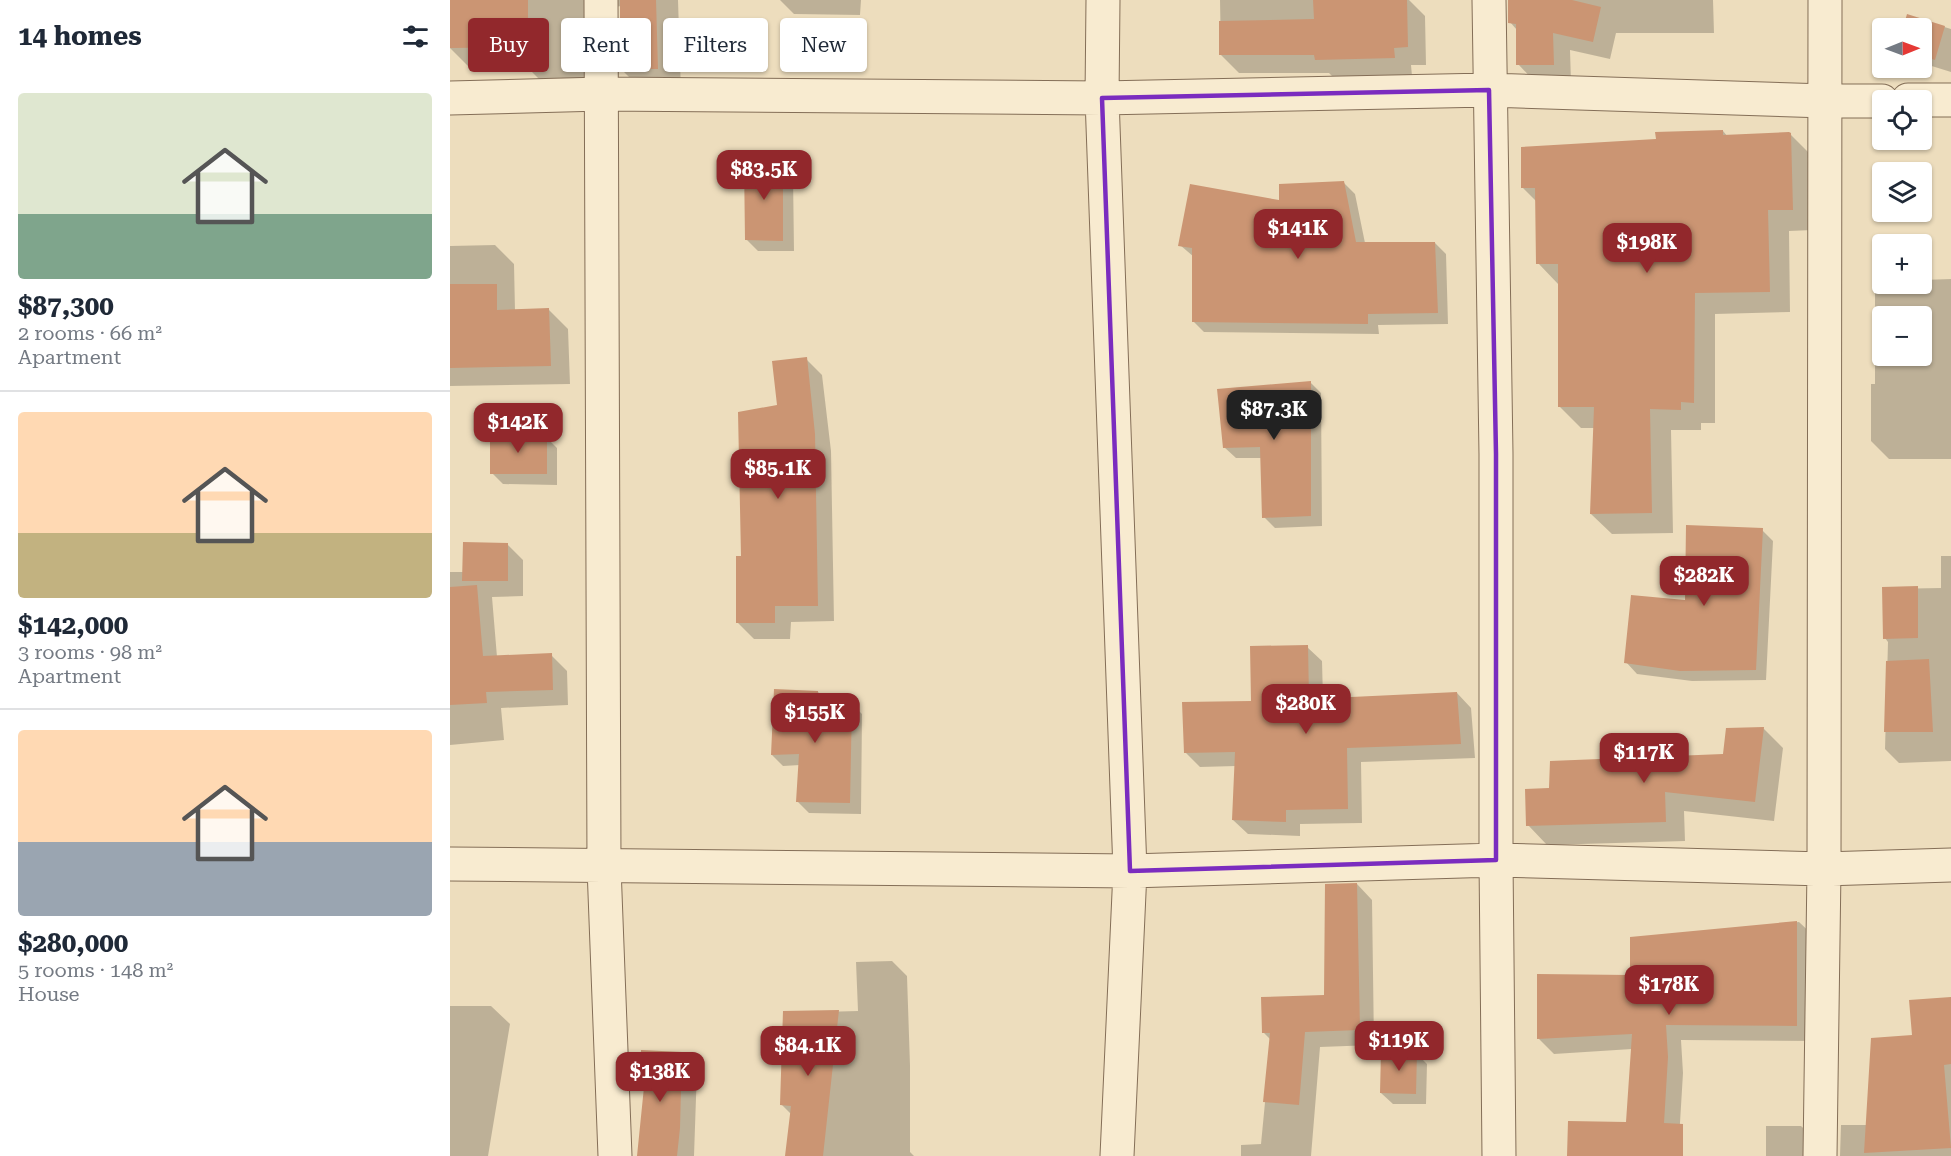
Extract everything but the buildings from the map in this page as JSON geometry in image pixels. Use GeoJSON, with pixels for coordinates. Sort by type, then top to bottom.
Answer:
{"type":"FeatureCollection","features":[{"type":"Feature","properties":{"kind":"street"},"geometry":{"type":"LineString","coordinates":[[601,0],[604,867],[615,1156]]}},
{"type":"Feature","properties":{"kind":"street"},"geometry":{"type":"LineString","coordinates":[[1103,0],[1102,98],[1130,871],[1117,1156]]}},
{"type":"Feature","properties":{"kind":"street"},"geometry":{"type":"LineString","coordinates":[[1489,0],[1496,454],[1499,1156]]}},
{"type":"Feature","properties":{"kind":"street"},"geometry":{"type":"LineString","coordinates":[[1820,1156],[1824,869],[1825,0]]}},
{"type":"Feature","properties":{"kind":"street"},"geometry":{"type":"LineString","coordinates":[[450,98],[602,94],[1102,98],[1489,90],[1872,101]]}},
{"type":"Feature","properties":{"kind":"street"},"geometry":{"type":"LineString","coordinates":[[1932,100],[1951,100]]}},
{"type":"Feature","properties":{"kind":"street"},"geometry":{"type":"LineString","coordinates":[[450,864],[1130,871],[1496,860],[1824,869],[1951,865]]}},
{"type":"Feature","properties":{"kind":"highlighted area"},"geometry":{"type":"Polygon","coordinates":[[[1489,90],[1496,454],[1496,860],[1130,871],[1102,98],[1489,90]]]}}]}
